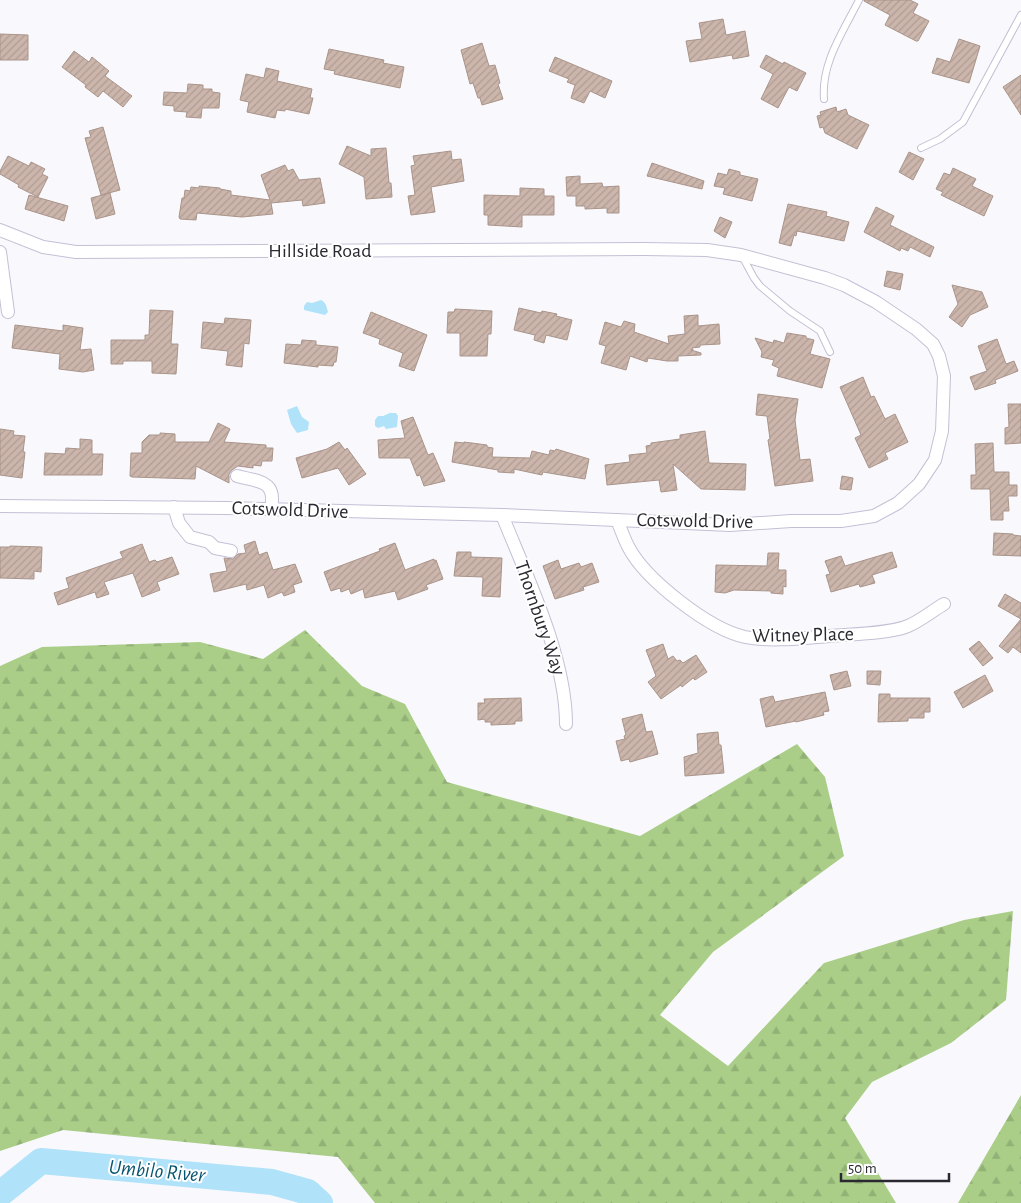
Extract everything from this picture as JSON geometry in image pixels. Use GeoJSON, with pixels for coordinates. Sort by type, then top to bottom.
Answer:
{"type":"FeatureCollection","features":[{"type":"Feature","properties":{"kind":"street","name":"Hillside Road"},"geometry":{"type":"LineString","coordinates":[[0,230],[43,246],[76,252],[644,249]]}},
{"type":"Feature","properties":{"kind":"street","name":"Cotswold Drive"},"geometry":{"type":"LineString","coordinates":[[0,506],[271,509],[502,515],[730,524],[841,521],[874,516],[898,503],[919,484],[935,460],[942,431],[944,376],[939,356],[933,344],[916,329],[876,302],[844,285],[741,255],[707,250],[644,249]]}},
{"type":"Feature","properties":{"kind":"street"},"geometry":{"type":"LineString","coordinates":[[0,252],[8,312]]}},
{"type":"Feature","properties":{"kind":"street"},"geometry":{"type":"LineString","coordinates":[[238,476],[264,482],[270,489],[273,499],[271,509]]}},
{"type":"Feature","properties":{"kind":"street"},"geometry":{"type":"LineString","coordinates":[[174,507],[179,523],[190,536],[209,542],[215,548],[231,551]]}},
{"type":"Feature","properties":{"kind":"street","name":"Thornbury Way"},"geometry":{"type":"LineString","coordinates":[[502,515],[546,625],[564,689],[566,724]]}},
{"type":"Feature","properties":{"kind":"street","name":"Witney Place"},"geometry":{"type":"LineString","coordinates":[[617,520],[630,549],[651,576],[669,594],[726,630],[745,637],[796,638],[880,632],[908,626],[944,604]]}},
{"type":"Feature","properties":{"kind":"lane"},"geometry":{"type":"LineString","coordinates":[[824,99],[823,87],[827,64],[859,0]]}},
{"type":"Feature","properties":{"kind":"lane"},"geometry":{"type":"LineString","coordinates":[[920,148],[940,140],[963,122],[1021,14]]}},
{"type":"Feature","properties":{"kind":"lane"},"geometry":{"type":"LineString","coordinates":[[741,255],[760,286],[790,311],[820,331],[830,352]]}},
{"type":"Feature","properties":{"kind":"green space"},"geometry":{"type":"Polygon","coordinates":[[[305,630],[362,686],[405,704],[447,782],[640,836],[797,744],[825,777],[844,856],[713,952],[660,1015],[728,1066],[824,963],[964,920],[1013,911],[1006,1000],[951,1043],[872,1082],[845,1118],[896,1203],[375,1203],[338,1157],[63,1130],[0,1151],[0,666],[42,647],[200,642],[263,659],[305,630]]]}},
{"type":"Feature","properties":{"kind":"green space"},"geometry":{"type":"Polygon","coordinates":[[[1021,1095],[1021,1203],[958,1203],[1021,1095]]]}},
{"type":"Feature","properties":{"kind":"water"},"geometry":{"type":"Polygon","coordinates":[[[321,300],[328,312],[325,315],[304,310],[307,302],[312,303],[321,300]]]}},
{"type":"Feature","properties":{"kind":"water"},"geometry":{"type":"Polygon","coordinates":[[[297,406],[302,417],[309,422],[308,430],[297,433],[291,424],[287,410],[297,406]]]}},
{"type":"Feature","properties":{"kind":"water"},"geometry":{"type":"Polygon","coordinates":[[[396,413],[398,416],[397,427],[386,429],[384,426],[378,428],[375,426],[375,420],[378,416],[396,413]]]}},
{"type":"Feature","properties":{"kind":"building"},"geometry":{"type":"Polygon","coordinates":[[[864,0],[910,0],[918,4],[913,13],[929,21],[918,41],[916,41],[885,25],[890,15],[864,0]]]}},
{"type":"Feature","properties":{"kind":"building"},"geometry":{"type":"Polygon","coordinates":[[[723,19],[726,35],[745,31],[749,56],[733,59],[732,55],[690,62],[686,41],[702,39],[699,23],[723,19]]]}},
{"type":"Feature","properties":{"kind":"building"},"geometry":{"type":"Polygon","coordinates":[[[0,34],[28,35],[28,60],[0,60],[0,34]]]}},
{"type":"Feature","properties":{"kind":"building"},"geometry":{"type":"Polygon","coordinates":[[[959,39],[980,46],[969,83],[932,73],[937,58],[950,62],[959,39]]]}},
{"type":"Feature","properties":{"kind":"building"},"geometry":{"type":"Polygon","coordinates":[[[482,43],[489,66],[495,65],[503,99],[482,105],[473,83],[470,84],[461,50],[482,43]]]}},
{"type":"Feature","properties":{"kind":"building"},"geometry":{"type":"Polygon","coordinates":[[[329,49],[384,60],[383,63],[404,67],[400,88],[334,74],[335,71],[324,69],[329,49]]]}},
{"type":"Feature","properties":{"kind":"building"},"geometry":{"type":"Polygon","coordinates":[[[74,51],[89,62],[92,57],[109,71],[105,76],[132,96],[123,107],[103,91],[98,97],[85,87],[86,85],[62,67],[74,51]]]}},
{"type":"Feature","properties":{"kind":"building"},"geometry":{"type":"Polygon","coordinates":[[[766,55],[806,73],[797,91],[789,87],[778,108],[761,99],[773,74],[760,67],[766,55]]]}},
{"type":"Feature","properties":{"kind":"building"},"geometry":{"type":"Polygon","coordinates":[[[555,57],[612,81],[605,98],[590,91],[584,103],[571,98],[575,85],[567,82],[569,79],[549,71],[555,57]]]}},
{"type":"Feature","properties":{"kind":"building"},"geometry":{"type":"Polygon","coordinates":[[[266,68],[279,71],[277,81],[312,89],[310,98],[313,98],[309,114],[285,109],[285,111],[277,110],[275,118],[247,112],[249,102],[240,100],[246,74],[264,78],[266,68]]]}},
{"type":"Feature","properties":{"kind":"building"},"geometry":{"type":"Polygon","coordinates":[[[1021,75],[1021,115],[1003,87],[1021,75]]]}},
{"type":"Feature","properties":{"kind":"building"},"geometry":{"type":"Polygon","coordinates":[[[188,84],[203,85],[203,89],[212,89],[212,92],[220,93],[219,108],[202,108],[201,118],[186,117],[187,112],[174,111],[174,106],[163,105],[164,92],[187,93],[188,84]]]}},
{"type":"Feature","properties":{"kind":"building"},"geometry":{"type":"Polygon","coordinates":[[[836,107],[837,112],[846,109],[848,115],[869,125],[857,149],[825,133],[823,127],[820,128],[817,116],[821,115],[820,112],[836,107]]]}},
{"type":"Feature","properties":{"kind":"building"},"geometry":{"type":"Polygon","coordinates":[[[103,127],[120,190],[101,195],[85,138],[91,137],[89,131],[103,127]]]}},
{"type":"Feature","properties":{"kind":"building"},"geometry":{"type":"Polygon","coordinates":[[[347,146],[371,156],[371,149],[386,148],[392,197],[366,199],[364,177],[339,164],[347,146]]]}},
{"type":"Feature","properties":{"kind":"building"},"geometry":{"type":"Polygon","coordinates":[[[451,151],[452,160],[461,159],[464,181],[431,187],[435,212],[411,215],[408,196],[415,195],[411,166],[415,165],[413,156],[451,151]]]}},
{"type":"Feature","properties":{"kind":"building"},"geometry":{"type":"Polygon","coordinates":[[[909,152],[924,159],[913,180],[899,172],[909,152]]]}},
{"type":"Feature","properties":{"kind":"building"},"geometry":{"type":"Polygon","coordinates":[[[8,156],[29,166],[31,162],[45,169],[42,174],[48,177],[38,197],[18,187],[19,185],[0,174],[8,156]]]}},
{"type":"Feature","properties":{"kind":"building"},"geometry":{"type":"Polygon","coordinates":[[[652,163],[704,181],[702,189],[647,176],[652,163]]]}},
{"type":"Feature","properties":{"kind":"building"},"geometry":{"type":"Polygon","coordinates":[[[285,165],[288,171],[293,169],[299,180],[320,178],[325,203],[303,206],[302,200],[271,203],[273,214],[242,217],[197,213],[196,220],[180,219],[182,198],[184,198],[185,190],[190,191],[191,187],[220,188],[231,191],[231,195],[270,200],[261,175],[285,165]]]}},
{"type":"Feature","properties":{"kind":"building"},"geometry":{"type":"Polygon","coordinates":[[[953,168],[976,179],[972,186],[993,196],[984,216],[941,195],[943,192],[936,189],[944,173],[950,175],[953,168]]]}},
{"type":"Feature","properties":{"kind":"building"},"geometry":{"type":"Polygon","coordinates":[[[729,169],[740,172],[740,175],[758,179],[752,201],[723,194],[725,188],[714,186],[718,173],[727,175],[729,169]]]}},
{"type":"Feature","properties":{"kind":"building"},"geometry":{"type":"Polygon","coordinates":[[[580,176],[580,184],[602,183],[603,187],[619,186],[619,213],[607,213],[607,208],[585,209],[585,206],[576,206],[576,196],[567,196],[566,177],[580,176]]]}},
{"type":"Feature","properties":{"kind":"building"},"geometry":{"type":"Polygon","coordinates":[[[520,188],[544,189],[544,196],[554,196],[554,215],[522,215],[522,227],[488,225],[488,215],[484,215],[484,195],[520,196],[520,188]]]}},
{"type":"Feature","properties":{"kind":"building"},"geometry":{"type":"Polygon","coordinates":[[[110,193],[115,214],[96,219],[91,198],[110,193]]]}},
{"type":"Feature","properties":{"kind":"building"},"geometry":{"type":"Polygon","coordinates":[[[29,195],[68,206],[64,221],[25,209],[29,195]]]}},
{"type":"Feature","properties":{"kind":"building"},"geometry":{"type":"Polygon","coordinates":[[[788,204],[827,212],[826,216],[849,222],[844,241],[797,231],[791,246],[779,243],[788,204]]]}},
{"type":"Feature","properties":{"kind":"building"},"geometry":{"type":"Polygon","coordinates":[[[876,207],[894,216],[890,225],[934,247],[930,257],[910,247],[908,251],[901,248],[900,251],[864,232],[876,207]]]}},
{"type":"Feature","properties":{"kind":"building"},"geometry":{"type":"Polygon","coordinates":[[[720,217],[732,222],[725,238],[714,231],[720,217]]]}},
{"type":"Feature","properties":{"kind":"building"},"geometry":{"type":"Polygon","coordinates":[[[887,271],[903,274],[900,290],[884,286],[887,271]]]}},
{"type":"Feature","properties":{"kind":"building"},"geometry":{"type":"Polygon","coordinates":[[[952,285],[982,292],[988,307],[970,315],[962,327],[949,317],[958,304],[952,285]]]}},
{"type":"Feature","properties":{"kind":"building"},"geometry":{"type":"Polygon","coordinates":[[[519,308],[541,313],[542,311],[557,314],[556,316],[572,320],[567,340],[546,335],[544,343],[534,340],[535,335],[514,330],[519,308]]]}},
{"type":"Feature","properties":{"kind":"building"},"geometry":{"type":"Polygon","coordinates":[[[455,309],[492,311],[491,334],[488,334],[487,356],[460,356],[460,333],[447,333],[448,312],[454,312],[455,309]]]}},
{"type":"Feature","properties":{"kind":"building"},"geometry":{"type":"Polygon","coordinates":[[[150,310],[173,311],[171,344],[178,344],[176,374],[152,373],[152,361],[123,361],[123,364],[111,364],[111,340],[145,340],[145,335],[149,335],[150,310]]]}},
{"type":"Feature","properties":{"kind":"building"},"geometry":{"type":"Polygon","coordinates":[[[371,312],[427,335],[414,371],[399,366],[403,353],[379,344],[380,339],[363,333],[371,312]]]}},
{"type":"Feature","properties":{"kind":"building"},"geometry":{"type":"Polygon","coordinates":[[[698,315],[698,326],[719,324],[720,344],[700,345],[700,347],[692,348],[693,350],[691,350],[701,353],[701,355],[678,356],[678,361],[648,358],[647,362],[630,356],[626,370],[601,363],[606,346],[599,344],[605,322],[621,327],[624,321],[635,324],[634,332],[669,344],[668,336],[685,334],[684,316],[698,315]]]}},
{"type":"Feature","properties":{"kind":"building"},"geometry":{"type":"Polygon","coordinates":[[[225,318],[251,320],[249,344],[244,343],[242,367],[226,365],[228,351],[201,348],[203,322],[224,324],[225,318]]]}},
{"type":"Feature","properties":{"kind":"building"},"geometry":{"type":"Polygon","coordinates":[[[15,325],[63,331],[63,325],[83,328],[80,350],[91,349],[94,370],[83,372],[59,369],[60,354],[12,348],[15,325]]]}},
{"type":"Feature","properties":{"kind":"building"},"geometry":{"type":"Polygon","coordinates":[[[787,333],[806,336],[806,338],[814,340],[810,354],[830,359],[822,388],[777,376],[779,368],[772,365],[774,360],[761,357],[762,352],[755,338],[773,343],[774,340],[784,343],[787,333]]]}},
{"type":"Feature","properties":{"kind":"building"},"geometry":{"type":"Polygon","coordinates":[[[997,339],[1006,364],[1014,361],[1018,371],[995,380],[996,383],[975,390],[970,377],[987,371],[978,346],[997,339]]]}},
{"type":"Feature","properties":{"kind":"building"},"geometry":{"type":"Polygon","coordinates":[[[302,340],[316,341],[316,345],[338,347],[336,362],[334,362],[333,366],[318,365],[318,367],[284,363],[286,344],[301,345],[302,340]]]}},
{"type":"Feature","properties":{"kind":"building"},"geometry":{"type":"Polygon","coordinates":[[[863,377],[871,397],[874,396],[885,419],[895,414],[908,442],[885,453],[888,459],[869,468],[855,438],[861,435],[840,387],[863,377]]]}},
{"type":"Feature","properties":{"kind":"building"},"geometry":{"type":"Polygon","coordinates":[[[758,394],[798,399],[795,420],[800,460],[810,459],[813,481],[775,486],[768,440],[770,439],[767,416],[756,415],[758,394]]]}},
{"type":"Feature","properties":{"kind":"building"},"geometry":{"type":"Polygon","coordinates":[[[1008,404],[1021,404],[1021,443],[1005,444],[1005,428],[1009,427],[1008,404]]]}},
{"type":"Feature","properties":{"kind":"building"},"geometry":{"type":"Polygon","coordinates":[[[413,417],[428,455],[433,453],[445,481],[424,486],[420,475],[417,476],[410,458],[379,458],[378,440],[405,438],[401,421],[413,417]]]}},
{"type":"Feature","properties":{"kind":"building"},"geometry":{"type":"Polygon","coordinates":[[[218,423],[230,429],[224,442],[266,445],[266,448],[273,448],[272,461],[262,461],[261,466],[253,465],[253,468],[238,466],[229,474],[229,483],[196,466],[195,479],[130,476],[131,453],[142,453],[142,442],[149,435],[160,435],[160,433],[175,434],[175,442],[209,442],[218,423]]]}},
{"type":"Feature","properties":{"kind":"building"},"geometry":{"type":"Polygon","coordinates":[[[0,429],[14,431],[13,435],[25,436],[22,478],[0,475],[0,429]]]}},
{"type":"Feature","properties":{"kind":"building"},"geometry":{"type":"Polygon","coordinates":[[[705,431],[709,463],[746,464],[745,490],[701,489],[673,464],[677,490],[661,492],[659,480],[607,485],[605,465],[630,462],[629,455],[647,453],[646,446],[651,445],[651,443],[680,439],[680,435],[705,431]]]}},
{"type":"Feature","properties":{"kind":"building"},"geometry":{"type":"Polygon","coordinates":[[[80,439],[92,440],[92,454],[103,454],[102,475],[44,475],[45,453],[65,454],[66,448],[80,449],[80,439]]]}},
{"type":"Feature","properties":{"kind":"building"},"geometry":{"type":"Polygon","coordinates":[[[339,442],[345,450],[347,448],[366,474],[349,485],[338,468],[302,478],[296,458],[327,449],[339,442]]]}},
{"type":"Feature","properties":{"kind":"building"},"geometry":{"type":"Polygon","coordinates":[[[455,442],[487,445],[487,447],[493,448],[492,457],[530,458],[532,451],[549,455],[550,450],[555,451],[556,449],[589,459],[585,479],[543,472],[542,475],[514,469],[514,473],[498,472],[498,470],[452,462],[455,442]]]}},
{"type":"Feature","properties":{"kind":"building"},"geometry":{"type":"Polygon","coordinates":[[[993,443],[994,472],[1009,472],[1009,485],[1017,485],[1017,496],[1008,496],[1009,511],[1003,511],[1003,520],[991,520],[990,489],[971,489],[971,475],[976,475],[975,444],[993,443]]]}},
{"type":"Feature","properties":{"kind":"building"},"geometry":{"type":"Polygon","coordinates":[[[842,476],[853,478],[851,490],[840,489],[842,476]]]}},
{"type":"Feature","properties":{"kind":"building"},"geometry":{"type":"Polygon","coordinates":[[[994,533],[1021,536],[1021,556],[993,555],[994,533]]]}},
{"type":"Feature","properties":{"kind":"building"},"geometry":{"type":"Polygon","coordinates":[[[255,541],[259,555],[267,552],[273,570],[295,564],[302,582],[293,585],[295,592],[284,596],[282,592],[268,598],[264,585],[247,590],[246,584],[214,592],[210,574],[227,571],[224,558],[233,559],[238,554],[246,553],[244,545],[255,541]]]}},
{"type":"Feature","properties":{"kind":"building"},"geometry":{"type":"Polygon","coordinates":[[[395,543],[405,570],[434,559],[443,579],[426,585],[428,589],[398,600],[395,591],[365,598],[363,589],[351,594],[349,589],[341,592],[340,588],[331,591],[324,572],[380,551],[379,549],[395,543]]]}},
{"type":"Feature","properties":{"kind":"building"},"geometry":{"type":"Polygon","coordinates":[[[142,544],[149,562],[155,560],[157,562],[172,557],[179,574],[157,582],[160,590],[142,597],[133,573],[104,582],[109,594],[97,598],[95,592],[58,605],[54,593],[69,588],[66,578],[123,558],[120,552],[142,544]]]}},
{"type":"Feature","properties":{"kind":"building"},"geometry":{"type":"Polygon","coordinates":[[[0,547],[42,547],[41,572],[34,571],[34,579],[0,578],[0,547]]]}},
{"type":"Feature","properties":{"kind":"building"},"geometry":{"type":"Polygon","coordinates":[[[457,552],[471,552],[471,557],[502,558],[500,597],[482,596],[483,577],[454,576],[457,552]]]}},
{"type":"Feature","properties":{"kind":"building"},"geometry":{"type":"Polygon","coordinates":[[[892,552],[897,567],[872,575],[875,583],[860,587],[859,584],[831,592],[826,575],[830,574],[825,561],[841,556],[845,566],[892,552]]]}},
{"type":"Feature","properties":{"kind":"building"},"geometry":{"type":"Polygon","coordinates":[[[768,553],[779,553],[778,570],[786,570],[786,587],[783,586],[783,594],[771,593],[771,591],[734,590],[725,593],[715,592],[716,565],[767,566],[768,553]]]}},
{"type":"Feature","properties":{"kind":"building"},"geometry":{"type":"Polygon","coordinates":[[[558,560],[561,569],[579,563],[581,567],[592,563],[599,582],[583,587],[584,590],[555,599],[543,566],[558,560]]]}},
{"type":"Feature","properties":{"kind":"building"},"geometry":{"type":"Polygon","coordinates":[[[1005,594],[1021,603],[1021,619],[998,606],[1005,594]]]}},
{"type":"Feature","properties":{"kind":"building"},"geometry":{"type":"Polygon","coordinates":[[[1021,619],[1021,653],[1013,647],[1008,653],[999,646],[1021,619]]]}},
{"type":"Feature","properties":{"kind":"building"},"geometry":{"type":"Polygon","coordinates":[[[979,641],[993,658],[983,666],[969,649],[979,641]]]}},
{"type":"Feature","properties":{"kind":"building"},"geometry":{"type":"Polygon","coordinates":[[[663,644],[668,659],[673,656],[677,661],[680,660],[683,663],[696,655],[707,672],[695,680],[693,678],[682,687],[681,685],[661,699],[648,682],[656,676],[646,650],[663,644]]]}},
{"type":"Feature","properties":{"kind":"building"},"geometry":{"type":"Polygon","coordinates":[[[847,671],[851,686],[834,690],[830,675],[847,671]]]}},
{"type":"Feature","properties":{"kind":"building"},"geometry":{"type":"Polygon","coordinates":[[[867,671],[881,671],[880,685],[867,684],[867,671]]]}},
{"type":"Feature","properties":{"kind":"building"},"geometry":{"type":"Polygon","coordinates":[[[985,675],[993,691],[963,708],[954,692],[985,675]]]}},
{"type":"Feature","properties":{"kind":"building"},"geometry":{"type":"Polygon","coordinates":[[[825,692],[829,711],[823,712],[824,715],[766,727],[760,699],[773,696],[775,702],[825,692]]]}},
{"type":"Feature","properties":{"kind":"building"},"geometry":{"type":"Polygon","coordinates":[[[879,694],[890,694],[890,698],[930,698],[930,712],[924,712],[924,718],[908,718],[908,721],[878,722],[879,694]]]}},
{"type":"Feature","properties":{"kind":"building"},"geometry":{"type":"Polygon","coordinates":[[[521,698],[522,721],[515,721],[515,724],[491,725],[491,722],[485,722],[485,719],[478,720],[478,703],[485,703],[484,699],[521,698]]]}},
{"type":"Feature","properties":{"kind":"building"},"geometry":{"type":"Polygon","coordinates":[[[642,714],[646,732],[652,731],[658,754],[630,762],[629,759],[621,761],[616,741],[625,739],[624,736],[626,735],[622,719],[642,714]]]}},
{"type":"Feature","properties":{"kind":"building"},"geometry":{"type":"Polygon","coordinates":[[[718,732],[724,773],[685,776],[684,757],[698,753],[697,734],[718,732]]]}},
{"type":"Feature","properties":{"kind":"waterway","name":"Umbilo River"},"geometry":{"type":"LineString","coordinates":[[0,1194],[41,1161],[272,1182],[308,1192],[320,1203]]}}]}
